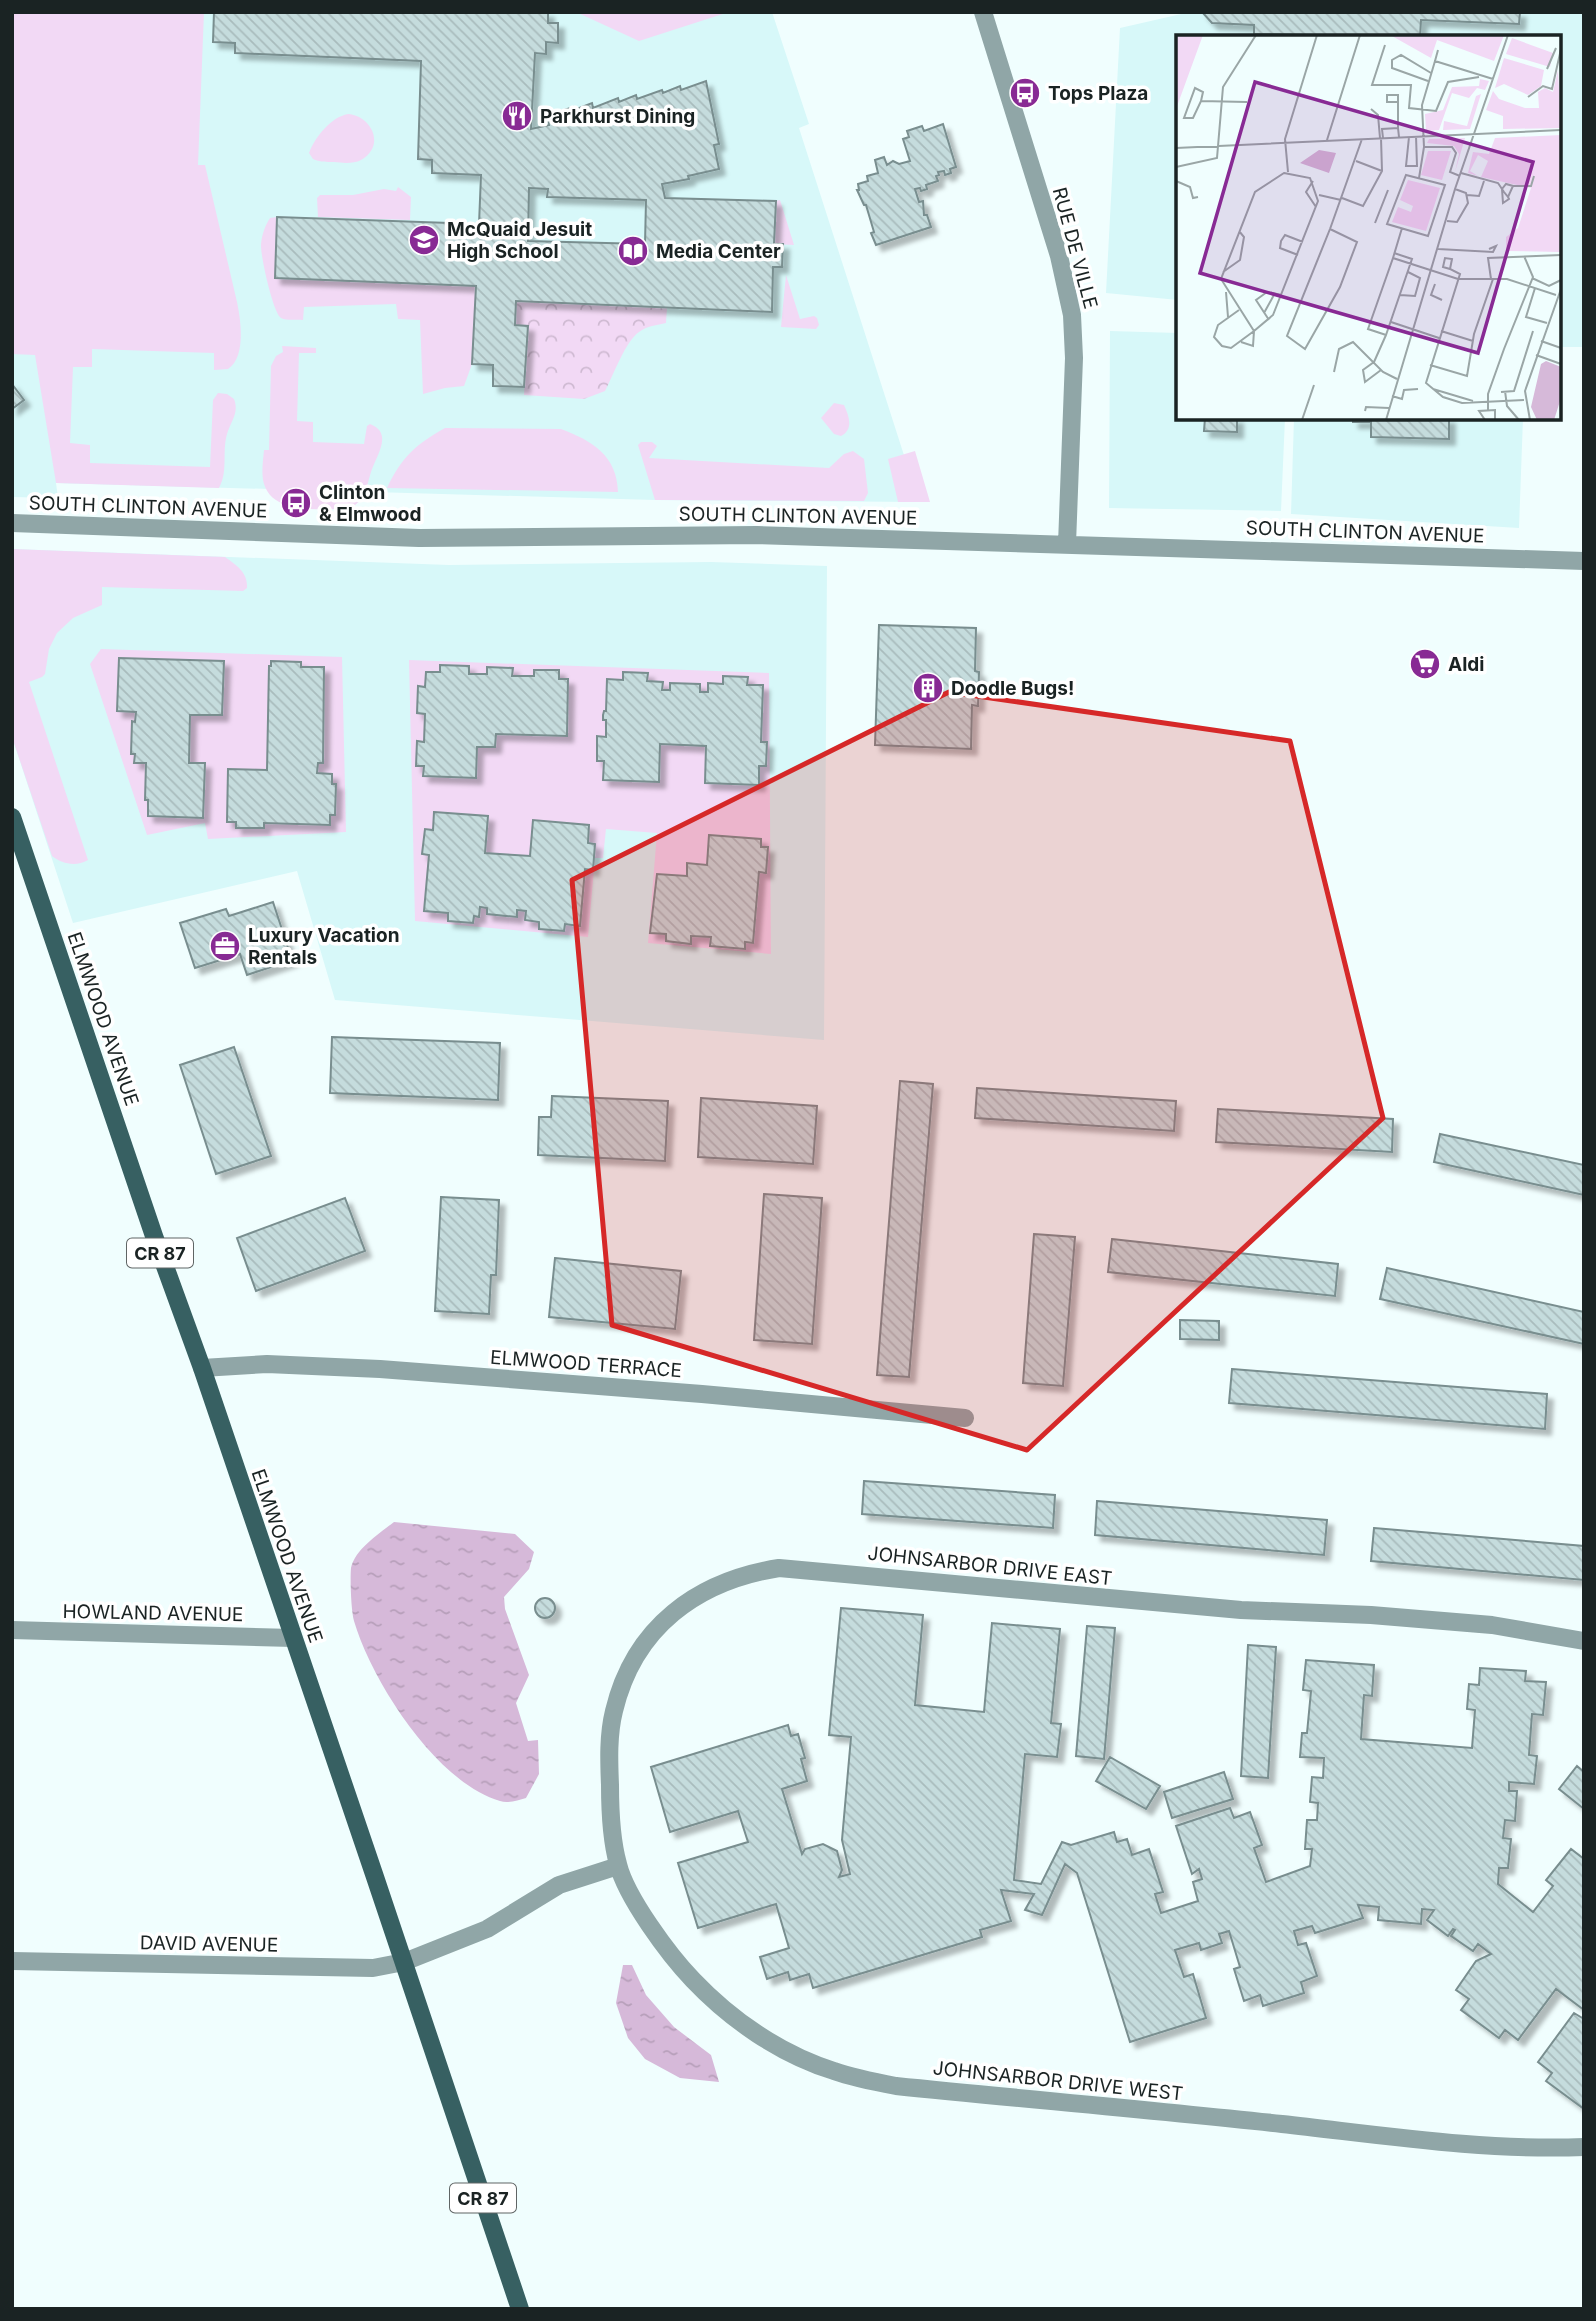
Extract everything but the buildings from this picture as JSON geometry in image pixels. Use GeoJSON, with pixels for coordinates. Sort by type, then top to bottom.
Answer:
{"type":"FeatureCollection","features":[{"type":"Feature","properties":{"kind":"main road","name":"ELMWOOD AVENUE"},"geometry":{"type":"LineString","coordinates":[[12,817],[154,1236],[202,1368],[520,2309]]}},
{"type":"Feature","properties":{"kind":"street","name":"RUE DE VILLE"},"geometry":{"type":"LineString","coordinates":[[983,12],[1059,256],[1072,315],[1074,358],[1067,544]]}},
{"type":"Feature","properties":{"kind":"street","name":"SOUTH CLINTON AVENUE"},"geometry":{"type":"LineString","coordinates":[[12,523],[419,538],[719,534],[1584,561]]}},
{"type":"Feature","properties":{"kind":"street","name":"ELMWOOD TERRACE"},"geometry":{"type":"LineString","coordinates":[[202,1368],[267,1364],[380,1369],[965,1418]]}},
{"type":"Feature","properties":{"kind":"street","name":"JOHNSARBOR DRIVE EAST"},"geometry":{"type":"LineString","coordinates":[[618,1866],[612,1826],[609,1742],[621,1685],[645,1643],[674,1612],[706,1590],[742,1575],[779,1568],[805,1569],[1241,1610],[1371,1615],[1492,1625],[1584,1642]]}},
{"type":"Feature","properties":{"kind":"street","name":"HOWLAND AVENUE"},"geometry":{"type":"LineString","coordinates":[[12,1630],[293,1637]]}},
{"type":"Feature","properties":{"kind":"street","name":"DAVID AVENUE"},"geometry":{"type":"LineString","coordinates":[[12,1961],[373,1968],[404,1962],[487,1929],[559,1885],[618,1866]]}},
{"type":"Feature","properties":{"kind":"street","name":"JOHNSARBOR DRIVE WEST"},"geometry":{"type":"LineString","coordinates":[[618,1866],[635,1901],[671,1954],[692,1979],[722,2007],[766,2040],[821,2067],[849,2076],[896,2086],[1374,2135],[1534,2149],[1584,2147]]}},
{"type":"Feature","properties":{"kind":"highlighted area"},"geometry":{"type":"Polygon","coordinates":[[[949,692],[1290,741],[1383,1118],[1027,1450],[612,1325],[572,880],[949,692]]]}},
{"type":"Feature","properties":{"kind":"shaded area","name":"McQuaid Jesuit High School"},"geometry":{"type":"Polygon","coordinates":[[[12,12],[772,12],[809,124],[799,128],[919,502],[655,500],[56,483],[58,498],[12,497],[12,12]]]}},
{"type":"Feature","properties":{"kind":"shaded area"},"geometry":{"type":"Polygon","coordinates":[[[1190,12],[1584,12],[1584,347],[1561,347],[1561,35],[1176,35],[1176,300],[1106,293],[1120,28],[1190,12]]]}},
{"type":"Feature","properties":{"kind":"shaded area"},"geometry":{"type":"Polygon","coordinates":[[[1110,331],[1176,333],[1176,420],[1285,420],[1281,511],[1109,508],[1110,331]]]}},
{"type":"Feature","properties":{"kind":"shaded area"},"geometry":{"type":"Polygon","coordinates":[[[1294,420],[1523,420],[1519,528],[1291,514],[1294,420]]]}},
{"type":"Feature","properties":{"kind":"shaded area"},"geometry":{"type":"Polygon","coordinates":[[[12,549],[449,565],[711,562],[827,566],[824,1040],[335,1000],[297,871],[73,923],[12,737],[12,549]]]}},
{"type":"Feature","properties":{"kind":"green space"},"geometry":{"type":"Polygon","coordinates":[[[12,12],[204,12],[198,165],[205,165],[237,302],[241,328],[238,356],[228,369],[214,370],[214,353],[92,349],[92,367],[73,367],[70,443],[90,445],[90,463],[210,467],[213,400],[218,393],[227,394],[234,399],[236,408],[226,438],[224,474],[219,488],[56,483],[35,355],[12,354],[12,12]]]}},
{"type":"Feature","properties":{"kind":"green space"},"geometry":{"type":"Polygon","coordinates":[[[576,12],[729,12],[639,41],[576,12]]]}},
{"type":"Feature","properties":{"kind":"green space"},"geometry":{"type":"Polygon","coordinates":[[[348,114],[364,120],[373,132],[373,147],[369,154],[351,163],[313,159],[309,153],[319,134],[330,123],[348,114]]]}},
{"type":"Feature","properties":{"kind":"green space"},"geometry":{"type":"Polygon","coordinates":[[[398,187],[411,197],[410,220],[318,217],[317,198],[320,195],[353,195],[384,189],[396,191],[398,187]]]}},
{"type":"Feature","properties":{"kind":"green space"},"geometry":{"type":"Polygon","coordinates":[[[780,200],[794,245],[774,244],[776,201],[780,200]]]}},
{"type":"Feature","properties":{"kind":"green space"},"geometry":{"type":"Polygon","coordinates":[[[277,217],[275,278],[476,286],[472,364],[464,386],[423,394],[420,320],[398,319],[396,304],[304,307],[303,320],[281,318],[271,295],[261,250],[268,221],[277,217]]]}},
{"type":"Feature","properties":{"kind":"green space"},"geometry":{"type":"Polygon","coordinates":[[[786,275],[800,319],[814,316],[819,325],[816,329],[781,327],[786,275]]]}},
{"type":"Feature","properties":{"kind":"green space"},"geometry":{"type":"Polygon","coordinates":[[[516,301],[667,308],[666,323],[645,328],[634,337],[624,351],[605,391],[584,399],[524,395],[528,326],[515,325],[516,301]]]}},
{"type":"Feature","properties":{"kind":"green space"},"geometry":{"type":"Polygon","coordinates":[[[282,346],[316,348],[316,353],[299,353],[297,421],[313,422],[313,442],[364,444],[367,426],[370,424],[381,433],[381,445],[364,493],[359,502],[349,509],[288,506],[269,494],[264,484],[264,450],[269,450],[271,366],[276,356],[283,352],[282,346]]]}},
{"type":"Feature","properties":{"kind":"green space"},"geometry":{"type":"Polygon","coordinates":[[[834,403],[844,405],[849,418],[848,430],[841,436],[834,434],[821,418],[834,403]]]}},
{"type":"Feature","properties":{"kind":"green space"},"geometry":{"type":"Polygon","coordinates":[[[445,428],[561,429],[593,445],[608,459],[617,479],[618,492],[387,488],[410,453],[445,428]]]}},
{"type":"Feature","properties":{"kind":"green space"},"geometry":{"type":"Polygon","coordinates":[[[641,442],[652,442],[657,446],[649,458],[829,468],[844,454],[853,451],[864,459],[868,493],[864,501],[655,500],[638,445],[641,442]]]}},
{"type":"Feature","properties":{"kind":"green space"},"geometry":{"type":"Polygon","coordinates":[[[915,451],[930,502],[898,502],[888,459],[915,451]]]}},
{"type":"Feature","properties":{"kind":"green space"},"geometry":{"type":"Polygon","coordinates":[[[12,549],[225,557],[240,569],[247,582],[247,588],[243,591],[102,587],[102,605],[73,618],[57,633],[49,649],[45,674],[29,682],[88,860],[79,863],[65,863],[52,856],[12,737],[12,549]]]}},
{"type":"Feature","properties":{"kind":"green space"},"geometry":{"type":"Polygon","coordinates":[[[101,649],[342,657],[346,832],[208,839],[205,823],[147,835],[90,664],[101,649]],[[119,658],[117,711],[136,712],[135,722],[132,722],[131,753],[135,754],[134,763],[146,763],[145,799],[148,800],[148,816],[203,818],[205,763],[189,763],[190,715],[222,715],[223,661],[119,658]],[[301,662],[269,666],[267,770],[228,769],[227,822],[236,822],[236,828],[264,828],[264,823],[330,825],[330,815],[335,815],[336,784],[332,784],[331,774],[317,773],[318,763],[323,762],[324,667],[301,667],[301,662]]]}},
{"type":"Feature","properties":{"kind":"green space"},"geometry":{"type":"Polygon","coordinates":[[[409,660],[769,673],[771,954],[648,943],[657,833],[606,829],[603,858],[595,858],[588,937],[415,921],[409,660]],[[440,666],[440,672],[426,672],[425,687],[418,687],[417,713],[425,714],[424,742],[417,742],[416,766],[424,766],[424,776],[475,778],[477,747],[495,747],[496,734],[567,736],[568,679],[559,679],[559,670],[534,670],[534,676],[512,676],[512,668],[488,667],[487,674],[469,674],[440,666]],[[623,672],[623,680],[607,679],[604,711],[606,737],[597,737],[597,761],[660,744],[706,746],[705,783],[758,785],[759,766],[766,766],[767,743],[761,742],[763,686],[747,685],[747,677],[724,676],[723,684],[708,683],[708,692],[700,692],[700,684],[670,683],[670,690],[662,690],[662,682],[647,681],[647,673],[623,672]],[[434,812],[433,830],[425,829],[422,854],[429,855],[425,911],[448,913],[448,921],[473,923],[474,916],[479,916],[480,907],[487,908],[487,914],[516,917],[517,910],[526,911],[525,920],[539,922],[539,929],[564,931],[565,924],[580,925],[585,869],[593,870],[595,844],[588,843],[589,825],[533,820],[530,856],[485,853],[488,816],[434,812]],[[710,835],[707,865],[688,863],[687,876],[657,874],[651,932],[666,934],[666,942],[690,944],[691,936],[711,937],[711,947],[744,949],[745,942],[753,942],[759,872],[766,872],[767,847],[761,847],[761,839],[710,835]]]}},
{"type":"Feature","properties":{"kind":"water"},"geometry":{"type":"Polygon","coordinates":[[[394,1522],[515,1534],[534,1552],[529,1569],[504,1597],[505,1609],[529,1675],[516,1703],[528,1741],[538,1740],[539,1774],[526,1798],[510,1802],[500,1801],[476,1791],[453,1774],[410,1727],[391,1700],[363,1646],[352,1610],[351,1568],[357,1554],[394,1522]]]}},
{"type":"Feature","properties":{"kind":"water"},"geometry":{"type":"Polygon","coordinates":[[[623,1965],[632,1965],[646,1995],[674,2027],[711,2055],[719,2082],[680,2078],[645,2059],[628,2038],[616,2003],[623,1965]]]}},
{"type":"Feature","properties":{"kind":"place","name":"Tops Plaza"},"geometry":{"type":"Point","coordinates":[1025,93]}},
{"type":"Feature","properties":{"kind":"place","name":"Parkhurst Dining"},"geometry":{"type":"Point","coordinates":[517,116]}},
{"type":"Feature","properties":{"kind":"place","name":"McQuaid Jesuit High School"},"geometry":{"type":"Point","coordinates":[424,240]}},
{"type":"Feature","properties":{"kind":"place","name":"Media Center"},"geometry":{"type":"Point","coordinates":[633,251]}},
{"type":"Feature","properties":{"kind":"place","name":"Clinton & Elmwood"},"geometry":{"type":"Point","coordinates":[296,503]}},
{"type":"Feature","properties":{"kind":"place","name":"Aldi"},"geometry":{"type":"Point","coordinates":[1425,664]}},
{"type":"Feature","properties":{"kind":"place","name":"Doodle Bugs!"},"geometry":{"type":"Point","coordinates":[928,688]}},
{"type":"Feature","properties":{"kind":"place","name":"Luxury Vacation Rentals"},"geometry":{"type":"Point","coordinates":[225,946]}}]}
